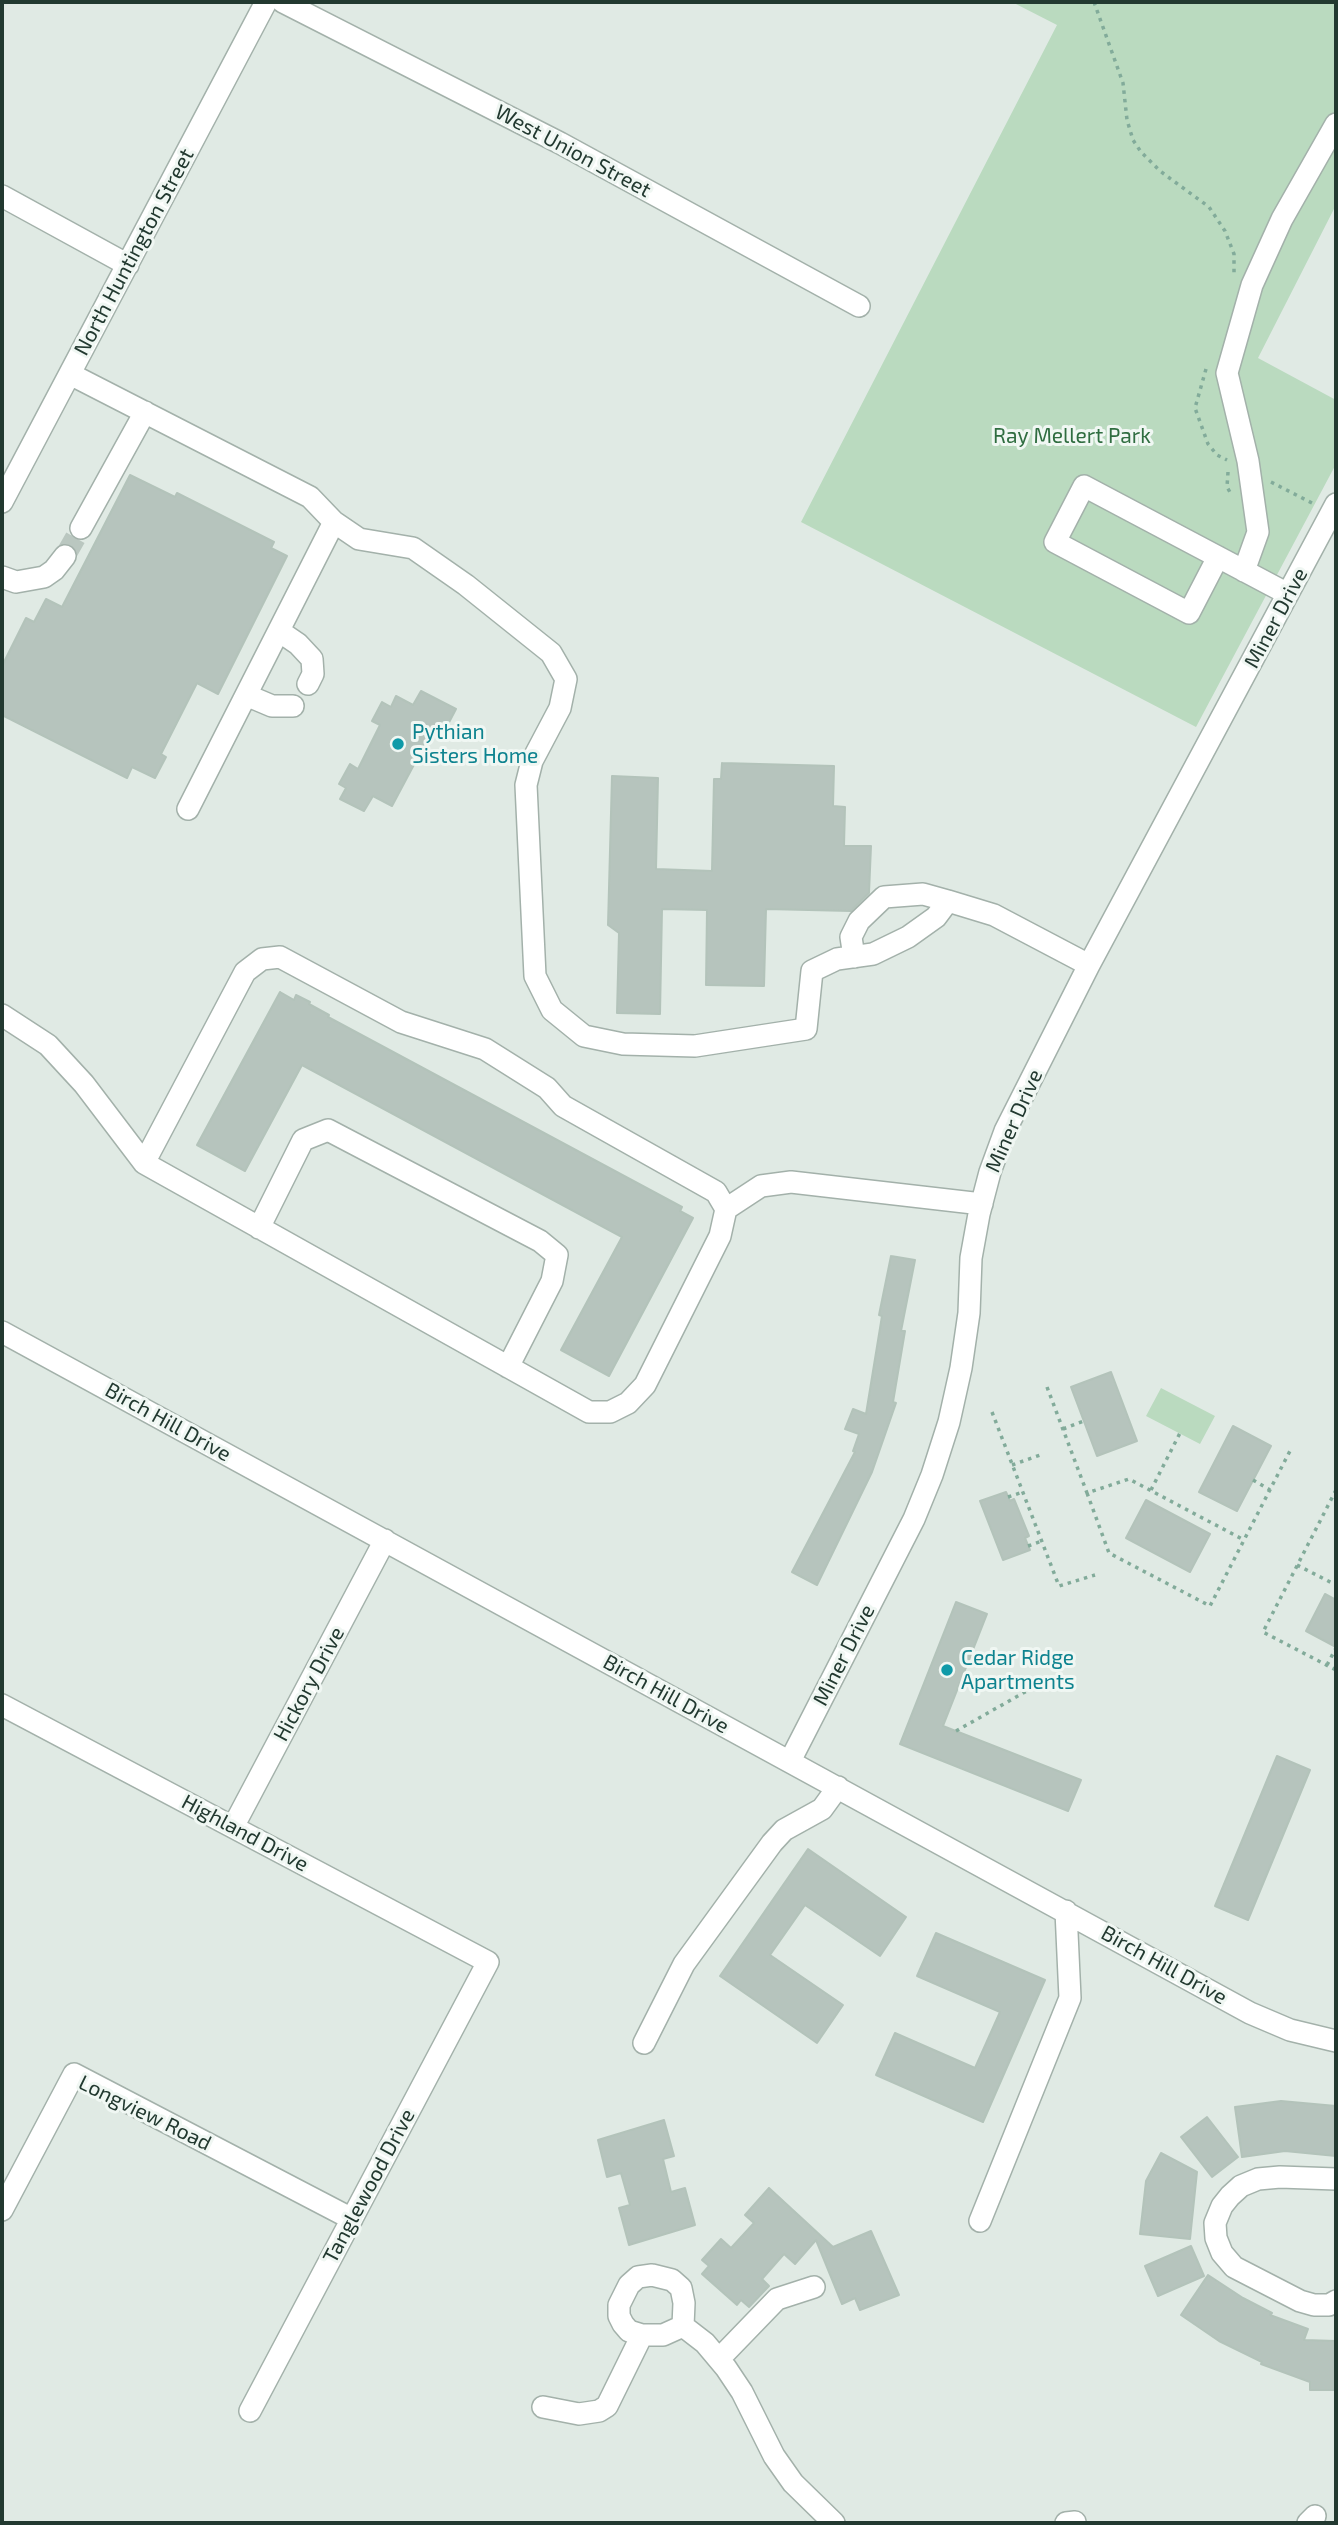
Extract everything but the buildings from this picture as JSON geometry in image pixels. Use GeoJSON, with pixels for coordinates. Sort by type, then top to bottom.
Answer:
{"type":"FeatureCollection","features":[{"type":"Feature","properties":{"kind":"street","name":"North Huntington Street"},"geometry":{"type":"LineString","coordinates":[[2,502],[265,2]]}},
{"type":"Feature","properties":{"kind":"street","name":"West Union Street"},"geometry":{"type":"LineString","coordinates":[[283,2],[560,143],[859,306]]}},
{"type":"Feature","properties":{"kind":"street"},"geometry":{"type":"LineString","coordinates":[[1244,571],[1258,532],[1249,471],[1227,373],[1252,285],[1282,219],[1336,124]]}},
{"type":"Feature","properties":{"kind":"street"},"geometry":{"type":"LineString","coordinates":[[2,196],[128,265]]}},
{"type":"Feature","properties":{"kind":"street"},"geometry":{"type":"LineString","coordinates":[[70,374],[310,497],[334,522],[359,540],[413,548],[466,585],[551,653],[566,679],[560,708],[532,761],[526,785],[535,976],[552,1010],[584,1036],[623,1044],[695,1046],[806,1029],[812,971],[836,959],[873,954],[908,937],[936,917],[948,901]]}},
{"type":"Feature","properties":{"kind":"street"},"geometry":{"type":"LineString","coordinates":[[81,528],[145,412]]}},
{"type":"Feature","properties":{"kind":"street"},"geometry":{"type":"LineString","coordinates":[[1219,557],[1189,613],[1055,542],[1084,486],[1219,557],[1288,594]]}},
{"type":"Feature","properties":{"kind":"street","name":"Miner Drive"},"geometry":{"type":"LineString","coordinates":[[790,1761],[914,1519],[932,1475],[949,1422],[961,1368],[971,1258],[982,1204],[1006,1131],[1089,965],[1334,509]]}},
{"type":"Feature","properties":{"kind":"street"},"geometry":{"type":"LineString","coordinates":[[188,809],[334,522]]}},
{"type":"Feature","properties":{"kind":"street"},"geometry":{"type":"LineString","coordinates":[[2,577],[16,582],[44,577],[54,570],[65,556]]}},
{"type":"Feature","properties":{"kind":"street"},"geometry":{"type":"LineString","coordinates":[[279,631],[298,644],[312,659],[313,674],[308,684]]}},
{"type":"Feature","properties":{"kind":"street"},"geometry":{"type":"LineString","coordinates":[[246,695],[272,706],[293,706]]}},
{"type":"Feature","properties":{"kind":"street"},"geometry":{"type":"LineString","coordinates":[[854,957],[851,936],[859,921],[884,897],[923,894],[994,915],[1089,965]]}},
{"type":"Feature","properties":{"kind":"street"},"geometry":{"type":"LineString","coordinates":[[2,1014],[48,1045],[83,1084],[144,1163],[589,1412],[610,1412],[628,1403],[645,1385],[720,1236],[726,1209],[716,1192],[563,1106],[547,1088],[485,1049],[401,1022],[280,957],[262,959],[245,972],[144,1163]]}},
{"type":"Feature","properties":{"kind":"street"},"geometry":{"type":"LineString","coordinates":[[258,1227],[303,1140],[328,1130],[540,1241],[557,1255],[552,1281],[509,1367]]}},
{"type":"Feature","properties":{"kind":"street"},"geometry":{"type":"LineString","coordinates":[[726,1209],[761,1186],[791,1182],[982,1204]]}},
{"type":"Feature","properties":{"kind":"street","name":"Birch Hill Drive"},"geometry":{"type":"LineString","coordinates":[[2,1332],[1250,2013],[1290,2030],[1336,2041]]}},
{"type":"Feature","properties":{"kind":"street","name":"Hickory Drive"},"geometry":{"type":"LineString","coordinates":[[233,1827],[384,1540]]}},
{"type":"Feature","properties":{"kind":"street","name":"Highland Drive"},"geometry":{"type":"LineString","coordinates":[[2,1705],[488,1962]]}},
{"type":"Feature","properties":{"kind":"street"},"geometry":{"type":"LineString","coordinates":[[644,2043],[684,1964],[772,1843],[784,1830],[822,1809],[838,1787]]}},
{"type":"Feature","properties":{"kind":"street"},"geometry":{"type":"LineString","coordinates":[[980,2221],[1070,1998],[1066,1911]]}},
{"type":"Feature","properties":{"kind":"street","name":"Tanglewood Drive"},"geometry":{"type":"LineString","coordinates":[[250,2411],[488,1962]]}},
{"type":"Feature","properties":{"kind":"street","name":"Longview Road"},"geometry":{"type":"LineString","coordinates":[[2,2210],[74,2074],[352,2218]]}},
{"type":"Feature","properties":{"kind":"street"},"geometry":{"type":"LineString","coordinates":[[1336,2179],[1258,2179],[1241,2186],[1230,2196],[1222,2206],[1215,2223],[1216,2238],[1234,2267],[1300,2301],[1329,2305],[1336,2301]]}},
{"type":"Feature","properties":{"kind":"street"},"geometry":{"type":"LineString","coordinates":[[665,2276],[672,2280],[681,2288],[684,2303],[683,2326],[663,2335],[642,2335],[629,2331],[619,2316],[619,2305],[629,2285],[638,2277],[665,2276]]}},
{"type":"Feature","properties":{"kind":"street"},"geometry":{"type":"LineString","coordinates":[[719,2359],[777,2299],[814,2287]]}},
{"type":"Feature","properties":{"kind":"street"},"geometry":{"type":"LineString","coordinates":[[683,2326],[705,2343],[719,2359],[742,2392],[774,2456],[793,2483],[834,2523]]}},
{"type":"Feature","properties":{"kind":"street"},"geometry":{"type":"LineString","coordinates":[[542,2407],[579,2414],[599,2411],[607,2406],[642,2335]]}},
{"type":"Feature","properties":{"kind":"path"},"geometry":{"type":"LineString","coordinates":[[1094,2],[1123,83],[1127,120],[1133,140],[1160,171],[1209,207],[1225,231],[1234,254],[1232,285]]}},
{"type":"Feature","properties":{"kind":"path"},"geometry":{"type":"LineString","coordinates":[[1206,369],[1195,408],[1208,444],[1217,455],[1334,509]]}},
{"type":"Feature","properties":{"kind":"path"},"geometry":{"type":"LineString","coordinates":[[1047,1387],[1109,1553],[1210,1606],[1292,1447]]}},
{"type":"Feature","properties":{"kind":"path"},"geometry":{"type":"LineString","coordinates":[[992,1412],[1059,1586],[1095,1575]]}},
{"type":"Feature","properties":{"kind":"path"},"geometry":{"type":"LineString","coordinates":[[1063,1429],[1084,1421]]}},
{"type":"Feature","properties":{"kind":"path"},"geometry":{"type":"LineString","coordinates":[[1151,1490],[1180,1433]]}},
{"type":"Feature","properties":{"kind":"path"},"geometry":{"type":"LineString","coordinates":[[1012,1465],[1043,1454]]}},
{"type":"Feature","properties":{"kind":"path"},"geometry":{"type":"LineString","coordinates":[[1087,1493],[1129,1479],[1244,1540]]}},
{"type":"Feature","properties":{"kind":"path"},"geometry":{"type":"LineString","coordinates":[[1253,1480],[1270,1490]]}},
{"type":"Feature","properties":{"kind":"path"},"geometry":{"type":"LineString","coordinates":[[1336,1490],[1263,1632],[1336,1670]]}},
{"type":"Feature","properties":{"kind":"path"},"geometry":{"type":"LineString","coordinates":[[1008,1497],[1023,1492]]}},
{"type":"Feature","properties":{"kind":"path"},"geometry":{"type":"LineString","coordinates":[[1028,1546],[1042,1541]]}},
{"type":"Feature","properties":{"kind":"path"},"geometry":{"type":"LineString","coordinates":[[1297,1565],[1336,1585]]}},
{"type":"Feature","properties":{"kind":"path"},"geometry":{"type":"LineString","coordinates":[[1327,1665],[1336,1648]]}},
{"type":"Feature","properties":{"kind":"path"},"geometry":{"type":"LineString","coordinates":[[957,1731],[1032,1688]]}},
{"type":"Feature","properties":{"kind":"green space","name":"Ray Mellert Park"},"geometry":{"type":"Polygon","coordinates":[[[1012,2],[1336,2],[1336,205],[1258,358],[1336,400],[1336,464],[1196,727],[801,522],[1057,25],[1012,2]]]}},
{"type":"Feature","properties":{"kind":"green space"},"geometry":{"type":"Polygon","coordinates":[[[1161,1388],[1215,1416],[1200,1444],[1146,1416],[1161,1388]]]}},
{"type":"Feature","properties":{"kind":"tunnel"},"geometry":{"type":"LineString","coordinates":[[65,556],[81,528]]}},
{"type":"Feature","properties":{"kind":"place","name":"Pythian Sisters Home"},"geometry":{"type":"Point","coordinates":[398,744]}},
{"type":"Feature","properties":{"kind":"place","name":"Cedar Ridge Apartments"},"geometry":{"type":"Point","coordinates":[947,1670]}}]}
